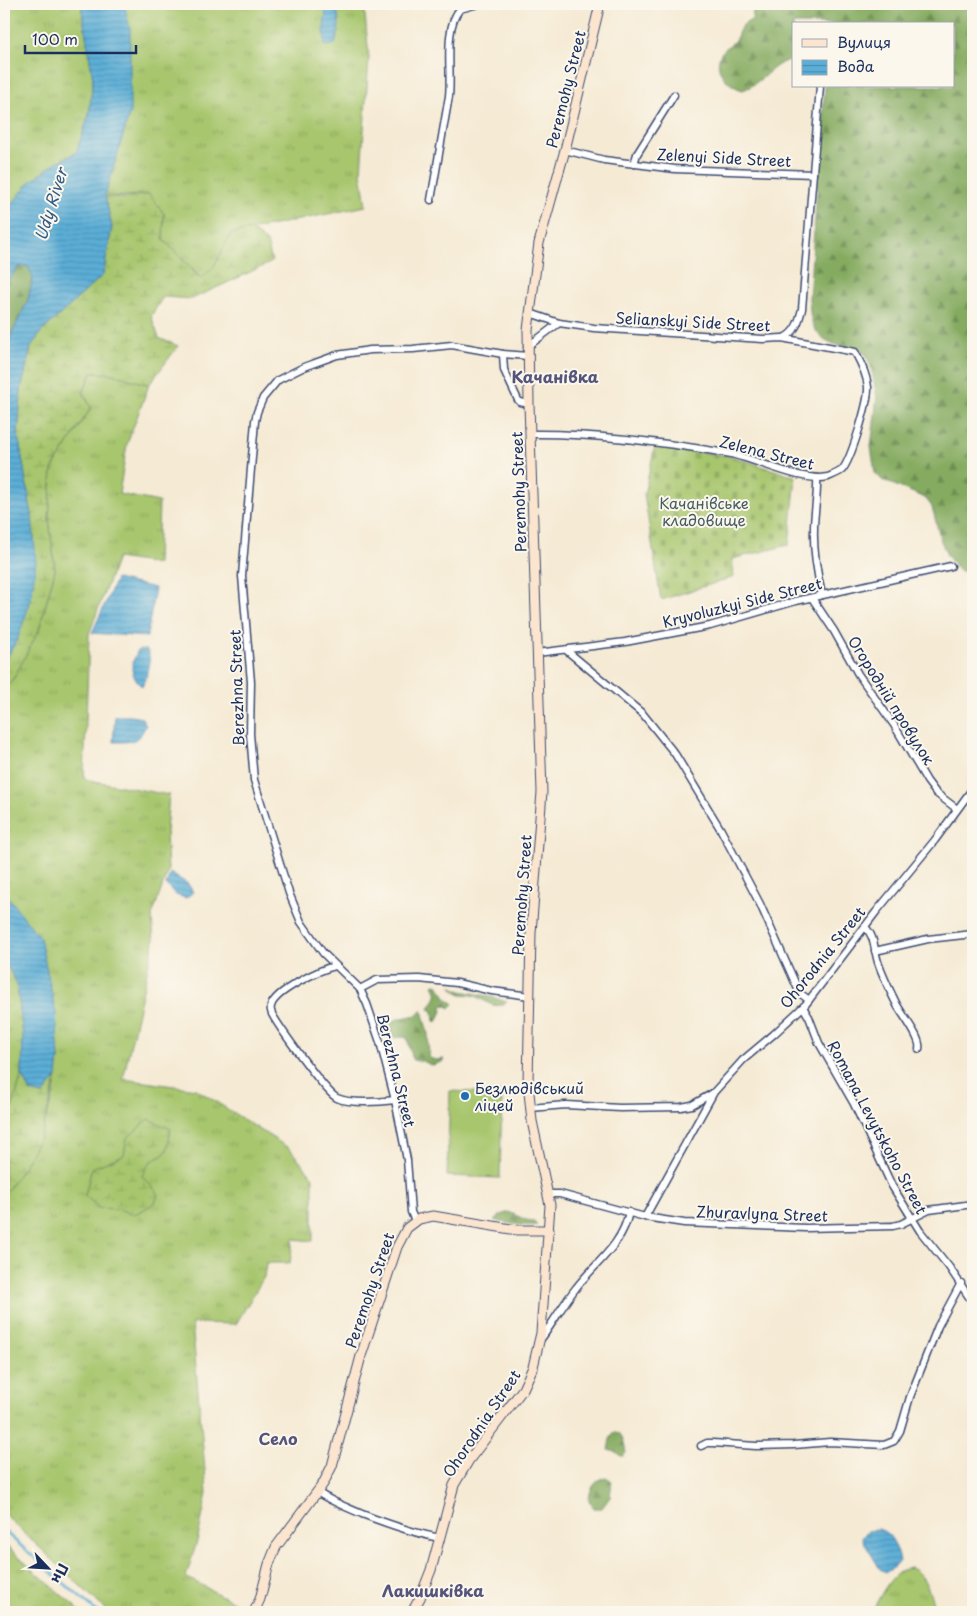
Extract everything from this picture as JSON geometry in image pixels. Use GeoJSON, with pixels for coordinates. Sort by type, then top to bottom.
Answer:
{"type":"FeatureCollection","features":[{"type":"Feature","properties":{"kind":"street"},"geometry":{"type":"LineString","coordinates":[[431,200],[449,96],[449,50],[454,18],[460,9],[478,4]]}},
{"type":"Feature","properties":{"kind":"street","name":"Peremohy Street"},"geometry":{"type":"LineString","coordinates":[[539,1341],[549,1230],[549,1194],[530,1108],[528,1073],[531,933],[542,804],[527,352],[539,243],[565,150],[600,4]]}},
{"type":"Feature","properties":{"kind":"street"},"geometry":{"type":"LineString","coordinates":[[782,338],[789,336],[796,328],[802,309],[820,88]]}},
{"type":"Feature","properties":{"kind":"street","name":"Zelenyi Side Street"},"geometry":{"type":"LineString","coordinates":[[634,164],[637,154],[674,95]]}},
{"type":"Feature","properties":{"kind":"street","name":"Zelenyi Side Street"},"geometry":{"type":"LineString","coordinates":[[565,150],[596,159],[679,170],[813,174]]}},
{"type":"Feature","properties":{"kind":"street","name":"Selianskyi Side Street"},"geometry":{"type":"LineString","coordinates":[[530,313],[559,323],[612,329],[764,339],[782,338],[855,352]]}},
{"type":"Feature","properties":{"kind":"street"},"geometry":{"type":"LineString","coordinates":[[527,352],[559,323]]}},
{"type":"Feature","properties":{"kind":"street","name":"Berezhna Street"},"geometry":{"type":"LineString","coordinates":[[415,1221],[411,1212],[406,1160],[395,1100],[380,1042],[365,998],[360,989],[335,966],[310,937],[295,909],[256,789],[250,734],[251,682],[242,576],[257,412],[268,390],[278,380],[298,369],[337,355],[370,350],[413,349],[452,345],[503,354],[527,352]]}},
{"type":"Feature","properties":{"kind":"street","name":"Zelena Street"},"geometry":{"type":"LineString","coordinates":[[530,434],[588,434],[725,453],[804,477],[830,476],[840,471],[848,459],[855,441],[868,388],[865,370],[855,352]]}},
{"type":"Feature","properties":{"kind":"street"},"geometry":{"type":"LineString","coordinates":[[503,354],[504,370],[518,400],[528,404]]}},
{"type":"Feature","properties":{"kind":"street"},"geometry":{"type":"LineString","coordinates":[[816,478],[814,545],[822,595]]}},
{"type":"Feature","properties":{"kind":"street","name":"Kryvoluzkyi Side Street"},"geometry":{"type":"LineString","coordinates":[[537,653],[625,642],[710,626],[822,595],[951,566]]}},
{"type":"Feature","properties":{"kind":"street","name":"Огородній провулок"},"geometry":{"type":"LineString","coordinates":[[812,598],[834,631],[858,674],[894,725],[927,782],[936,793],[957,809]]}},
{"type":"Feature","properties":{"kind":"street"},"geometry":{"type":"LineString","coordinates":[[566,650],[644,714],[675,754],[721,830],[760,904],[797,987],[801,994],[809,1000]]}},
{"type":"Feature","properties":{"kind":"street","name":"Ohorodnia Street"},"geometry":{"type":"LineString","coordinates":[[645,1217],[714,1092],[743,1060],[809,1000],[892,891],[935,840],[973,788]]}},
{"type":"Feature","properties":{"kind":"street"},"geometry":{"type":"LineString","coordinates":[[865,926],[870,932],[879,966],[897,1005],[919,1039],[919,1049]]}},
{"type":"Feature","properties":{"kind":"street"},"geometry":{"type":"LineString","coordinates":[[875,951],[928,939],[973,934]]}},
{"type":"Feature","properties":{"kind":"street"},"geometry":{"type":"LineString","coordinates":[[335,966],[315,972],[283,994],[272,1003],[270,1008],[272,1014],[334,1096],[340,1099],[369,1102],[395,1100]]}},
{"type":"Feature","properties":{"kind":"street"},"geometry":{"type":"LineString","coordinates":[[360,989],[377,980],[415,979],[455,982],[492,992],[530,996]]}},
{"type":"Feature","properties":{"kind":"street","name":"Romana Levytskoho Street"},"geometry":{"type":"LineString","coordinates":[[803,1007],[822,1048],[854,1104],[888,1177],[911,1218],[923,1236],[946,1262],[973,1303]]}},
{"type":"Feature","properties":{"kind":"street"},"geometry":{"type":"LineString","coordinates":[[530,1108],[566,1105],[620,1108],[681,1107],[692,1104],[714,1092]]}},
{"type":"Feature","properties":{"kind":"street","name":"Zhuravlyna Street"},"geometry":{"type":"LineString","coordinates":[[549,1194],[560,1194],[645,1217],[692,1223],[811,1228],[893,1226],[929,1210],[973,1204]]}},
{"type":"Feature","properties":{"kind":"street","name":"Ohorodnia Street"},"geometry":{"type":"LineString","coordinates":[[412,1612],[427,1582],[449,1500],[458,1479],[469,1460],[523,1389],[533,1367],[539,1341],[556,1319],[575,1288],[619,1240],[629,1212]]}},
{"type":"Feature","properties":{"kind":"street"},"geometry":{"type":"LineString","coordinates":[[415,1221],[433,1216],[517,1230],[549,1230]]}},
{"type":"Feature","properties":{"kind":"street","name":"Peremohy Street"},"geometry":{"type":"LineString","coordinates":[[254,1612],[276,1546],[317,1492],[332,1466],[357,1370],[397,1247],[407,1228],[415,1221]]}},
{"type":"Feature","properties":{"kind":"street"},"geometry":{"type":"LineString","coordinates":[[701,1446],[708,1443],[794,1446],[830,1442],[878,1445],[891,1443],[896,1439],[900,1431],[910,1397],[943,1316],[961,1283]]}},
{"type":"Feature","properties":{"kind":"street"},"geometry":{"type":"LineString","coordinates":[[317,1492],[336,1504],[386,1524],[440,1538]]}},
{"type":"Feature","properties":{"kind":"green space"},"geometry":{"type":"Polygon","coordinates":[[[4,4],[81,4],[93,79],[89,115],[76,153],[57,162],[30,182],[4,214],[4,4]]]}},
{"type":"Feature","properties":{"kind":"green space"},"geometry":{"type":"Polygon","coordinates":[[[124,4],[364,4],[369,58],[361,172],[366,206],[231,234],[213,268],[202,279],[163,239],[164,214],[149,194],[105,196],[130,111],[124,4]]]}},
{"type":"Feature","properties":{"kind":"green space"},"geometry":{"type":"Polygon","coordinates":[[[754,4],[973,4],[973,574],[958,570],[947,555],[941,541],[932,507],[927,500],[882,480],[875,473],[871,447],[877,397],[870,363],[864,352],[832,343],[819,334],[810,315],[809,298],[825,88],[954,88],[954,22],[792,22],[792,62],[788,60],[776,66],[755,84],[743,90],[726,80],[719,69],[718,63],[719,57],[734,42],[742,26],[752,19],[754,4]]]}},
{"type":"Feature","properties":{"kind":"green space"},"geometry":{"type":"Polygon","coordinates":[[[149,194],[164,214],[163,239],[201,279],[213,268],[231,234],[251,230],[267,242],[272,262],[192,299],[163,297],[151,316],[159,338],[178,346],[149,385],[113,374],[92,372],[83,392],[91,408],[52,469],[49,519],[55,570],[39,630],[15,676],[4,690],[4,662],[18,638],[32,515],[18,435],[21,390],[31,347],[41,332],[103,275],[112,227],[105,196],[122,198],[149,194]]]}},
{"type":"Feature","properties":{"kind":"green space"},"geometry":{"type":"Polygon","coordinates":[[[28,266],[33,277],[28,300],[4,350],[4,286],[18,267],[28,266]]]}},
{"type":"Feature","properties":{"kind":"green space"},"geometry":{"type":"Polygon","coordinates":[[[93,372],[113,374],[149,385],[127,444],[119,494],[159,502],[157,564],[117,558],[89,634],[84,779],[169,795],[166,832],[168,870],[152,916],[154,941],[123,1079],[196,1089],[290,1149],[313,1177],[313,1241],[293,1239],[290,1263],[266,1263],[264,1277],[236,1324],[192,1323],[207,1493],[198,1538],[186,1577],[249,1610],[249,1612],[108,1612],[4,1514],[4,1195],[40,1138],[54,1092],[59,1058],[40,938],[9,898],[4,885],[4,690],[15,676],[55,570],[49,519],[52,469],[91,408],[83,392],[93,372]]]}},
{"type":"Feature","properties":{"kind":"green space","name":"Качанівське кладовище"},"geometry":{"type":"Polygon","coordinates":[[[655,446],[730,456],[796,477],[789,545],[732,559],[734,577],[661,600],[644,494],[655,446]]]}},
{"type":"Feature","properties":{"kind":"green space"},"geometry":{"type":"Polygon","coordinates":[[[4,960],[17,984],[23,1036],[22,1075],[4,1135],[4,960]]]}},
{"type":"Feature","properties":{"kind":"green space"},"geometry":{"type":"Polygon","coordinates":[[[433,985],[439,985],[447,999],[454,1004],[450,1008],[445,1005],[442,1006],[437,1022],[434,1021],[433,1011],[429,1009],[436,995],[433,985]]]}},
{"type":"Feature","properties":{"kind":"green space"},"geometry":{"type":"Polygon","coordinates":[[[451,986],[461,991],[489,996],[507,1002],[498,1006],[494,1005],[474,995],[459,993],[451,986]]]}},
{"type":"Feature","properties":{"kind":"green space"},"geometry":{"type":"Polygon","coordinates":[[[422,1010],[428,1034],[429,1058],[436,1060],[444,1059],[435,1065],[413,1060],[407,1038],[389,1038],[384,1027],[385,1024],[401,1018],[417,1015],[422,1010]]]}},
{"type":"Feature","properties":{"kind":"green space"},"geometry":{"type":"Polygon","coordinates":[[[22,1075],[31,1092],[43,1095],[57,1077],[40,1138],[4,1195],[4,1135],[22,1075]]]}},
{"type":"Feature","properties":{"kind":"green space"},"geometry":{"type":"Polygon","coordinates":[[[450,1091],[502,1093],[500,1178],[447,1176],[450,1091]]]}},
{"type":"Feature","properties":{"kind":"green space"},"geometry":{"type":"Polygon","coordinates":[[[149,1119],[171,1129],[167,1151],[150,1162],[142,1176],[159,1194],[154,1204],[133,1215],[119,1209],[98,1208],[85,1195],[92,1168],[124,1155],[127,1138],[149,1119]]]}},
{"type":"Feature","properties":{"kind":"green space"},"geometry":{"type":"Polygon","coordinates":[[[509,1212],[526,1220],[534,1221],[537,1225],[515,1224],[495,1220],[509,1212]]]}},
{"type":"Feature","properties":{"kind":"green space"},"geometry":{"type":"Polygon","coordinates":[[[615,1432],[621,1435],[624,1440],[626,1453],[623,1456],[608,1450],[610,1439],[615,1432]]]}},
{"type":"Feature","properties":{"kind":"green space"},"geometry":{"type":"Polygon","coordinates":[[[606,1477],[612,1481],[610,1497],[602,1508],[594,1508],[589,1501],[591,1489],[599,1480],[606,1477]]]}},
{"type":"Feature","properties":{"kind":"green space"},"geometry":{"type":"Polygon","coordinates":[[[4,1544],[81,1612],[4,1612],[4,1544]]]}},
{"type":"Feature","properties":{"kind":"green space"},"geometry":{"type":"Polygon","coordinates":[[[910,1568],[921,1575],[936,1612],[871,1612],[892,1579],[903,1570],[910,1568]]]}},
{"type":"Feature","properties":{"kind":"water","name":"Udy River"},"geometry":{"type":"Polygon","coordinates":[[[81,4],[124,4],[130,28],[130,112],[105,196],[112,227],[103,275],[41,332],[31,347],[21,390],[18,435],[32,515],[36,562],[31,600],[18,638],[4,662],[4,350],[28,300],[33,277],[28,266],[18,267],[4,286],[4,214],[30,182],[57,162],[76,153],[89,115],[93,79],[81,4]]]}},
{"type":"Feature","properties":{"kind":"water"},"geometry":{"type":"Polygon","coordinates":[[[336,6],[339,30],[335,44],[325,46],[326,8],[336,6]]]}},
{"type":"Feature","properties":{"kind":"water"},"geometry":{"type":"Polygon","coordinates":[[[116,579],[155,588],[147,637],[92,633],[116,579]]]}},
{"type":"Feature","properties":{"kind":"water"},"geometry":{"type":"Polygon","coordinates":[[[138,650],[147,650],[149,655],[149,669],[142,687],[132,670],[133,661],[138,650]]]}},
{"type":"Feature","properties":{"kind":"water"},"geometry":{"type":"Polygon","coordinates":[[[115,716],[142,718],[146,725],[137,738],[125,742],[113,742],[115,716]]]}},
{"type":"Feature","properties":{"kind":"water"},"geometry":{"type":"Polygon","coordinates":[[[170,873],[188,884],[193,892],[186,898],[176,895],[166,885],[170,873]]]}},
{"type":"Feature","properties":{"kind":"water"},"geometry":{"type":"Polygon","coordinates":[[[9,898],[40,938],[56,1013],[59,1058],[57,1077],[43,1095],[31,1092],[22,1075],[23,1036],[17,984],[4,960],[4,903],[9,898]]]}},
{"type":"Feature","properties":{"kind":"water"},"geometry":{"type":"Polygon","coordinates":[[[878,1529],[887,1533],[890,1537],[900,1561],[895,1567],[886,1572],[880,1569],[862,1539],[868,1531],[878,1529]]]}},
{"type":"Feature","properties":{"kind":"waterway"},"geometry":{"type":"LineString","coordinates":[[4,1531],[97,1612]]}},
{"type":"Feature","properties":{"kind":"place","name":"Безлюдівський ліцей"},"geometry":{"type":"Point","coordinates":[465,1096]}},
{"type":"Feature","properties":{"kind":"district","name":"Качанівка"},"geometry":{"type":"Point","coordinates":[555,376]}},
{"type":"Feature","properties":{"kind":"district","name":"Село"},"geometry":{"type":"Point","coordinates":[278,1438]}},
{"type":"Feature","properties":{"kind":"district","name":"Лакишківка"},"geometry":{"type":"Point","coordinates":[433,1590]}}]}
